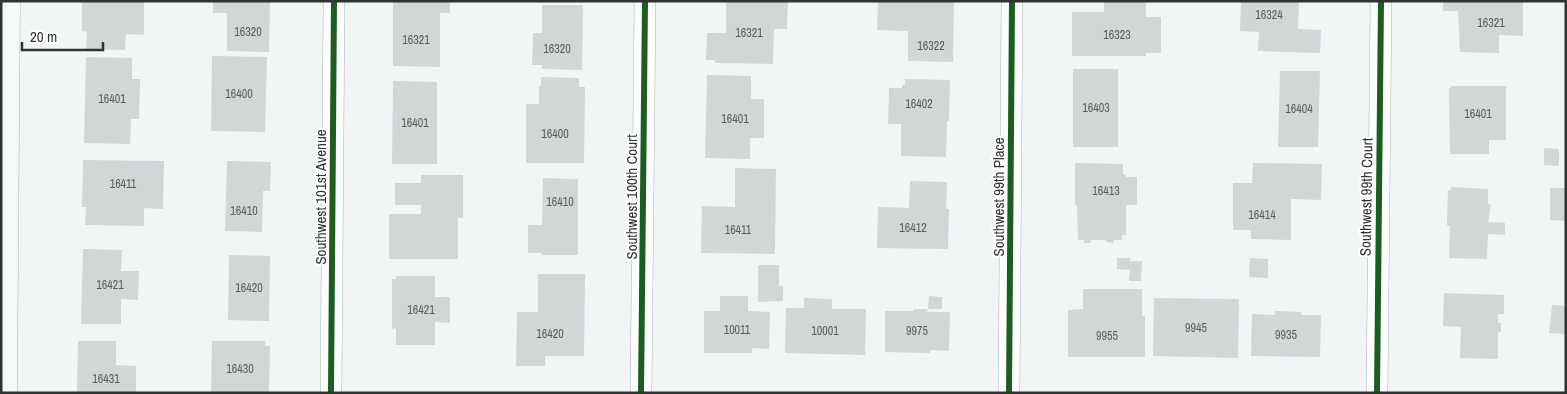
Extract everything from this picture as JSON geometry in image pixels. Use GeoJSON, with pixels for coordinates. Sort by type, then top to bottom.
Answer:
{"type":"FeatureCollection","features":[{"type":"Feature","properties":{"kind":"street"},"geometry":{"type":"LineString","coordinates":[[3,393],[3,190],[6,1]]}},
{"type":"Feature","properties":{"kind":"street","name":"Southwest 101st Avenue"},"geometry":{"type":"LineString","coordinates":[[331,393],[334,1]]}},
{"type":"Feature","properties":{"kind":"street","name":"Southwest 100th Court"},"geometry":{"type":"LineString","coordinates":[[641,393],[644,1]]}},
{"type":"Feature","properties":{"kind":"street","name":"Southwest 99th Place"},"geometry":{"type":"LineString","coordinates":[[1009,393],[1012,1]]}},
{"type":"Feature","properties":{"kind":"street","name":"Southwest 99th Court"},"geometry":{"type":"LineString","coordinates":[[1377,393],[1380,1]]}},
{"type":"Feature","properties":{"kind":"building"},"geometry":{"type":"Polygon","coordinates":[[[82,1],[144,1],[144,35],[126,34],[125,50],[86,49],[87,32],[82,31],[82,1]]]}},
{"type":"Feature","properties":{"kind":"building"},"geometry":{"type":"Polygon","coordinates":[[[213,1],[270,1],[269,52],[227,51],[227,13],[213,13],[213,1]]]}},
{"type":"Feature","properties":{"kind":"building"},"geometry":{"type":"Polygon","coordinates":[[[393,1],[450,1],[450,13],[440,13],[440,67],[393,66],[393,1]]]}},
{"type":"Feature","properties":{"kind":"building"},"geometry":{"type":"Polygon","coordinates":[[[726,1],[788,1],[787,29],[774,29],[773,64],[715,63],[715,60],[706,60],[707,33],[726,33],[726,1]]]}},
{"type":"Feature","properties":{"kind":"building"},"geometry":{"type":"Polygon","coordinates":[[[878,1],[954,1],[953,62],[908,61],[908,31],[877,30],[878,1]]]}},
{"type":"Feature","properties":{"kind":"building"},"geometry":{"type":"Polygon","coordinates":[[[1104,1],[1146,1],[1146,17],[1161,17],[1161,53],[1146,53],[1146,56],[1072,56],[1072,12],[1104,12],[1104,1]]]}},
{"type":"Feature","properties":{"kind":"building"},"geometry":{"type":"Polygon","coordinates":[[[1241,1],[1299,1],[1298,29],[1321,30],[1320,53],[1258,51],[1259,32],[1240,31],[1241,1]]]}},
{"type":"Feature","properties":{"kind":"building"},"geometry":{"type":"Polygon","coordinates":[[[1443,1],[1523,1],[1523,36],[1499,35],[1499,53],[1460,52],[1458,11],[1443,11],[1443,1]]]}},
{"type":"Feature","properties":{"kind":"building"},"geometry":{"type":"Polygon","coordinates":[[[542,5],[583,5],[582,70],[542,69],[542,65],[532,65],[533,33],[542,33],[542,5]]]}},
{"type":"Feature","properties":{"kind":"building"},"geometry":{"type":"Polygon","coordinates":[[[212,56],[267,57],[265,132],[211,131],[212,56]]]}},
{"type":"Feature","properties":{"kind":"building"},"geometry":{"type":"Polygon","coordinates":[[[86,57],[132,58],[132,79],[140,79],[139,119],[131,119],[130,144],[84,143],[86,57]]]}},
{"type":"Feature","properties":{"kind":"building"},"geometry":{"type":"Polygon","coordinates":[[[1073,69],[1118,69],[1118,147],[1073,147],[1073,69]]]}},
{"type":"Feature","properties":{"kind":"building"},"geometry":{"type":"Polygon","coordinates":[[[1280,71],[1320,71],[1318,147],[1278,147],[1280,71]]]}},
{"type":"Feature","properties":{"kind":"building"},"geometry":{"type":"Polygon","coordinates":[[[707,75],[751,76],[751,99],[764,99],[764,138],[750,138],[750,159],[705,158],[707,75]]]}},
{"type":"Feature","properties":{"kind":"building"},"geometry":{"type":"Polygon","coordinates":[[[541,77],[579,78],[579,87],[585,87],[584,163],[526,163],[526,104],[539,104],[541,77]]]}},
{"type":"Feature","properties":{"kind":"building"},"geometry":{"type":"Polygon","coordinates":[[[905,79],[950,80],[946,157],[901,156],[901,124],[888,124],[889,88],[902,88],[902,85],[905,85],[905,79]]]}},
{"type":"Feature","properties":{"kind":"building"},"geometry":{"type":"Polygon","coordinates":[[[393,81],[437,82],[437,164],[392,164],[393,81]]]}},
{"type":"Feature","properties":{"kind":"building"},"geometry":{"type":"Polygon","coordinates":[[[1451,86],[1506,86],[1506,140],[1489,140],[1489,154],[1450,154],[1449,89],[1451,86]]]}},
{"type":"Feature","properties":{"kind":"building"},"geometry":{"type":"Polygon","coordinates":[[[1544,148],[1559,149],[1559,166],[1544,165],[1544,148]]]}},
{"type":"Feature","properties":{"kind":"building"},"geometry":{"type":"Polygon","coordinates":[[[83,160],[164,161],[163,209],[144,208],[144,226],[85,225],[86,207],[82,207],[83,160]]]}},
{"type":"Feature","properties":{"kind":"building"},"geometry":{"type":"Polygon","coordinates":[[[227,161],[271,162],[270,191],[263,191],[262,232],[225,231],[227,161]]]}},
{"type":"Feature","properties":{"kind":"building"},"geometry":{"type":"Polygon","coordinates":[[[1075,163],[1123,164],[1123,174],[1126,177],[1137,177],[1137,205],[1126,205],[1126,235],[1122,235],[1122,240],[1113,240],[1114,243],[1106,242],[1106,240],[1091,240],[1091,243],[1084,243],[1084,240],[1078,240],[1077,205],[1075,205],[1075,163]]]}},
{"type":"Feature","properties":{"kind":"building"},"geometry":{"type":"Polygon","coordinates":[[[1253,163],[1322,164],[1321,200],[1291,199],[1291,240],[1251,239],[1251,230],[1233,230],[1233,183],[1252,183],[1253,163]]]}},
{"type":"Feature","properties":{"kind":"building"},"geometry":{"type":"Polygon","coordinates":[[[735,168],[776,169],[775,254],[701,253],[702,206],[735,207],[735,168]]]}},
{"type":"Feature","properties":{"kind":"building"},"geometry":{"type":"Polygon","coordinates":[[[421,175],[463,175],[463,218],[458,218],[458,259],[389,259],[389,214],[421,214],[421,205],[395,205],[395,183],[421,183],[421,175]]]}},
{"type":"Feature","properties":{"kind":"building"},"geometry":{"type":"Polygon","coordinates":[[[543,178],[578,179],[578,255],[528,253],[528,225],[542,225],[543,178]]]}},
{"type":"Feature","properties":{"kind":"building"},"geometry":{"type":"Polygon","coordinates":[[[910,181],[947,182],[946,209],[949,209],[948,249],[877,248],[878,207],[909,208],[910,181]]]}},
{"type":"Feature","properties":{"kind":"building"},"geometry":{"type":"Polygon","coordinates":[[[1451,187],[1488,189],[1488,204],[1491,205],[1488,222],[1505,223],[1505,235],[1488,234],[1487,259],[1449,258],[1450,226],[1447,225],[1448,190],[1451,190],[1451,187]]]}},
{"type":"Feature","properties":{"kind":"building"},"geometry":{"type":"Polygon","coordinates":[[[1550,188],[1566,188],[1566,221],[1550,220],[1550,188]]]}},
{"type":"Feature","properties":{"kind":"building"},"geometry":{"type":"Polygon","coordinates":[[[83,249],[122,250],[121,271],[139,271],[138,300],[121,299],[121,324],[81,324],[83,249]]]}},
{"type":"Feature","properties":{"kind":"building"},"geometry":{"type":"Polygon","coordinates":[[[229,255],[270,256],[269,321],[228,320],[229,255]]]}},
{"type":"Feature","properties":{"kind":"building"},"geometry":{"type":"Polygon","coordinates":[[[1117,258],[1130,258],[1130,261],[1142,261],[1141,281],[1129,281],[1130,270],[1117,269],[1117,258]]]}},
{"type":"Feature","properties":{"kind":"building"},"geometry":{"type":"Polygon","coordinates":[[[1250,258],[1268,259],[1268,278],[1249,277],[1250,258]]]}},
{"type":"Feature","properties":{"kind":"building"},"geometry":{"type":"Polygon","coordinates":[[[758,265],[779,265],[779,286],[783,286],[783,301],[758,302],[758,265]]]}},
{"type":"Feature","properties":{"kind":"building"},"geometry":{"type":"Polygon","coordinates":[[[538,274],[585,274],[584,356],[545,356],[545,366],[516,366],[517,312],[538,312],[538,274]]]}},
{"type":"Feature","properties":{"kind":"building"},"geometry":{"type":"Polygon","coordinates":[[[396,276],[435,276],[435,297],[450,297],[450,323],[435,322],[435,345],[396,345],[396,328],[392,329],[392,279],[396,279],[396,276]]]}},
{"type":"Feature","properties":{"kind":"building"},"geometry":{"type":"Polygon","coordinates":[[[1083,289],[1142,289],[1142,316],[1145,316],[1145,357],[1068,357],[1068,310],[1083,309],[1083,289]]]}},
{"type":"Feature","properties":{"kind":"building"},"geometry":{"type":"Polygon","coordinates":[[[1444,293],[1504,295],[1504,314],[1498,314],[1501,332],[1498,332],[1498,359],[1460,358],[1461,327],[1443,326],[1444,293]]]}},
{"type":"Feature","properties":{"kind":"building"},"geometry":{"type":"Polygon","coordinates":[[[720,296],[748,296],[748,311],[770,312],[769,349],[752,348],[752,353],[704,353],[704,311],[720,311],[720,296]]]}},
{"type":"Feature","properties":{"kind":"building"},"geometry":{"type":"Polygon","coordinates":[[[929,296],[942,297],[942,309],[928,309],[929,296]]]}},
{"type":"Feature","properties":{"kind":"building"},"geometry":{"type":"Polygon","coordinates":[[[804,298],[832,299],[832,309],[866,309],[865,355],[785,353],[786,308],[804,308],[804,298]]]}},
{"type":"Feature","properties":{"kind":"building"},"geometry":{"type":"Polygon","coordinates":[[[1154,298],[1239,299],[1238,358],[1153,356],[1154,298]]]}},
{"type":"Feature","properties":{"kind":"building"},"geometry":{"type":"Polygon","coordinates":[[[1552,305],[1566,306],[1565,334],[1549,333],[1552,305]]]}},
{"type":"Feature","properties":{"kind":"building"},"geometry":{"type":"Polygon","coordinates":[[[914,309],[928,309],[927,312],[950,312],[949,351],[930,350],[930,353],[885,352],[885,311],[913,311],[914,309]]]}},
{"type":"Feature","properties":{"kind":"building"},"geometry":{"type":"Polygon","coordinates":[[[1275,311],[1301,312],[1301,315],[1321,315],[1320,357],[1251,356],[1252,314],[1275,315],[1275,311]]]}},
{"type":"Feature","properties":{"kind":"building"},"geometry":{"type":"Polygon","coordinates":[[[78,341],[116,341],[116,365],[136,366],[136,393],[77,393],[78,341]]]}},
{"type":"Feature","properties":{"kind":"building"},"geometry":{"type":"Polygon","coordinates":[[[212,341],[265,341],[265,346],[270,346],[269,393],[211,393],[212,341]]]}},
{"type":"Feature","properties":{"kind":"cycle path"},"geometry":{"type":"LineString","coordinates":[[331,393],[334,1]]}},
{"type":"Feature","properties":{"kind":"cycle path"},"geometry":{"type":"LineString","coordinates":[[641,393],[645,1]]}},
{"type":"Feature","properties":{"kind":"cycle path"},"geometry":{"type":"LineString","coordinates":[[1009,393],[1012,1]]}},
{"type":"Feature","properties":{"kind":"cycle path"},"geometry":{"type":"LineString","coordinates":[[1377,393],[1381,1]]}}]}
